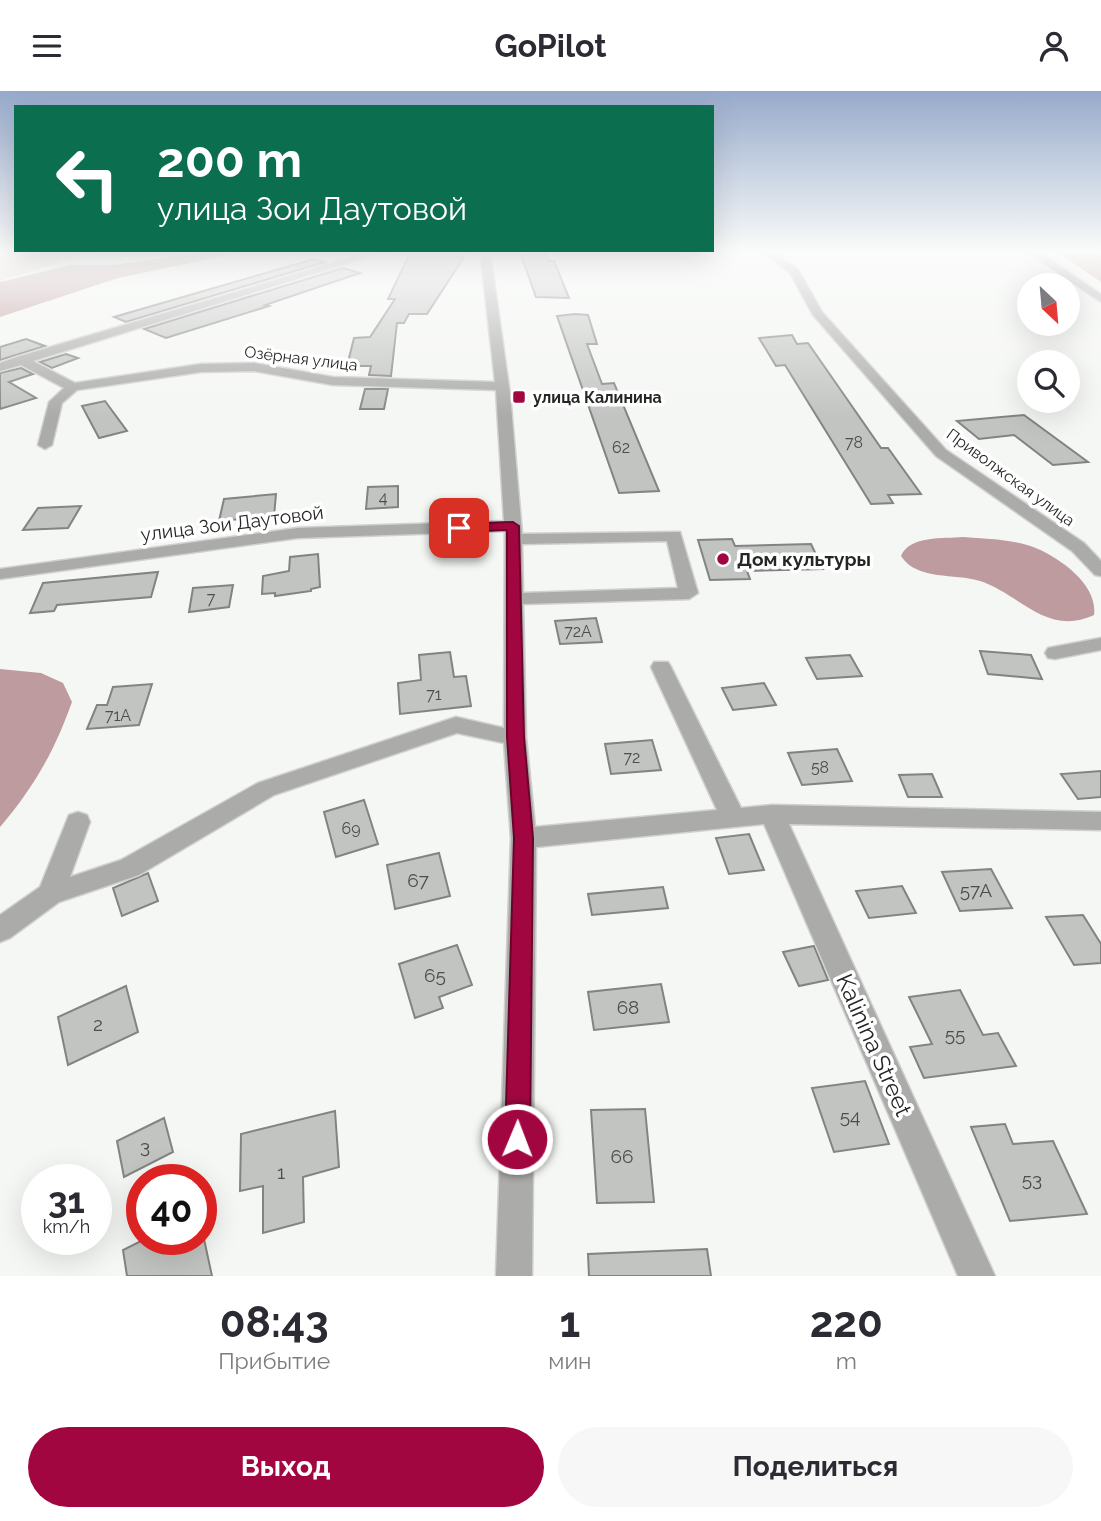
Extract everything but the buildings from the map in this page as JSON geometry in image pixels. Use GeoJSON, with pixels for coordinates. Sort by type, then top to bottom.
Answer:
{"type":"FeatureCollection","features":[{"type":"Feature","properties":{"kind":"street"},"geometry":{"type":"LineString","coordinates":[[0,367],[199,306]]}},
{"type":"Feature","properties":{"kind":"street"},"geometry":{"type":"LineString","coordinates":[[492,306],[502,386],[513,533],[515,737],[524,838],[514,1276]]}},
{"type":"Feature","properties":{"kind":"street","name":"Приволжская улица"},"geometry":{"type":"LineString","coordinates":[[813,306],[941,453],[1078,547],[1101,571]]}},
{"type":"Feature","properties":{"kind":"street"},"geometry":{"type":"LineString","coordinates":[[21,360],[74,387],[56,402],[46,445]]}},
{"type":"Feature","properties":{"kind":"street","name":"Озёрная улица"},"geometry":{"type":"LineString","coordinates":[[74,387],[201,368],[254,367],[334,381],[502,386]]}},
{"type":"Feature","properties":{"kind":"street","name":"улица Зои Даутовой"},"geometry":{"type":"LineString","coordinates":[[0,574],[298,533],[674,536],[689,593],[514,599]]}},
{"type":"Feature","properties":{"kind":"street"},"geometry":{"type":"LineString","coordinates":[[1055,653],[1101,644]]}},
{"type":"Feature","properties":{"kind":"street"},"geometry":{"type":"LineString","coordinates":[[661,667],[733,817]]}},
{"type":"Feature","properties":{"kind":"street"},"geometry":{"type":"LineString","coordinates":[[0,930],[50,894],[130,868],[266,789],[456,725],[515,737]]}},
{"type":"Feature","properties":{"kind":"street"},"geometry":{"type":"LineString","coordinates":[[524,838],[772,814],[1101,821]]}},
{"type":"Feature","properties":{"kind":"street","name":"Kalinina Street"},"geometry":{"type":"LineString","coordinates":[[772,814],[977,1276]]}},
{"type":"Feature","properties":{"kind":"street"},"geometry":{"type":"LineString","coordinates":[[50,894],[78,822]]}},
{"type":"Feature","properties":{"kind":"shaded area"},"geometry":{"type":"Polygon","coordinates":[[[0,306],[32,306],[0,317],[0,306]]]}},
{"type":"Feature","properties":{"kind":"shaded area"},"geometry":{"type":"Polygon","coordinates":[[[963,537],[1020,543],[1048,554],[1068,567],[1085,584],[1094,604],[1094,615],[1062,621],[1048,617],[980,581],[926,573],[908,564],[901,556],[905,549],[919,541],[963,537]]]}},
{"type":"Feature","properties":{"kind":"shaded area"},"geometry":{"type":"Polygon","coordinates":[[[0,669],[41,673],[63,683],[72,702],[42,768],[0,827],[0,669]]]}},
{"type":"Feature","properties":{"kind":"place","name":"улица Калинина"},"geometry":{"type":"Point","coordinates":[519,397]}},
{"type":"Feature","properties":{"kind":"place","name":"Дом культуры"},"geometry":{"type":"Point","coordinates":[723,559]}},
{"type":"Feature","properties":{"kind":"route"},"geometry":{"type":"LineString","coordinates":[[459,528],[513,526],[515,737],[524,838],[517,1139]]}}]}
